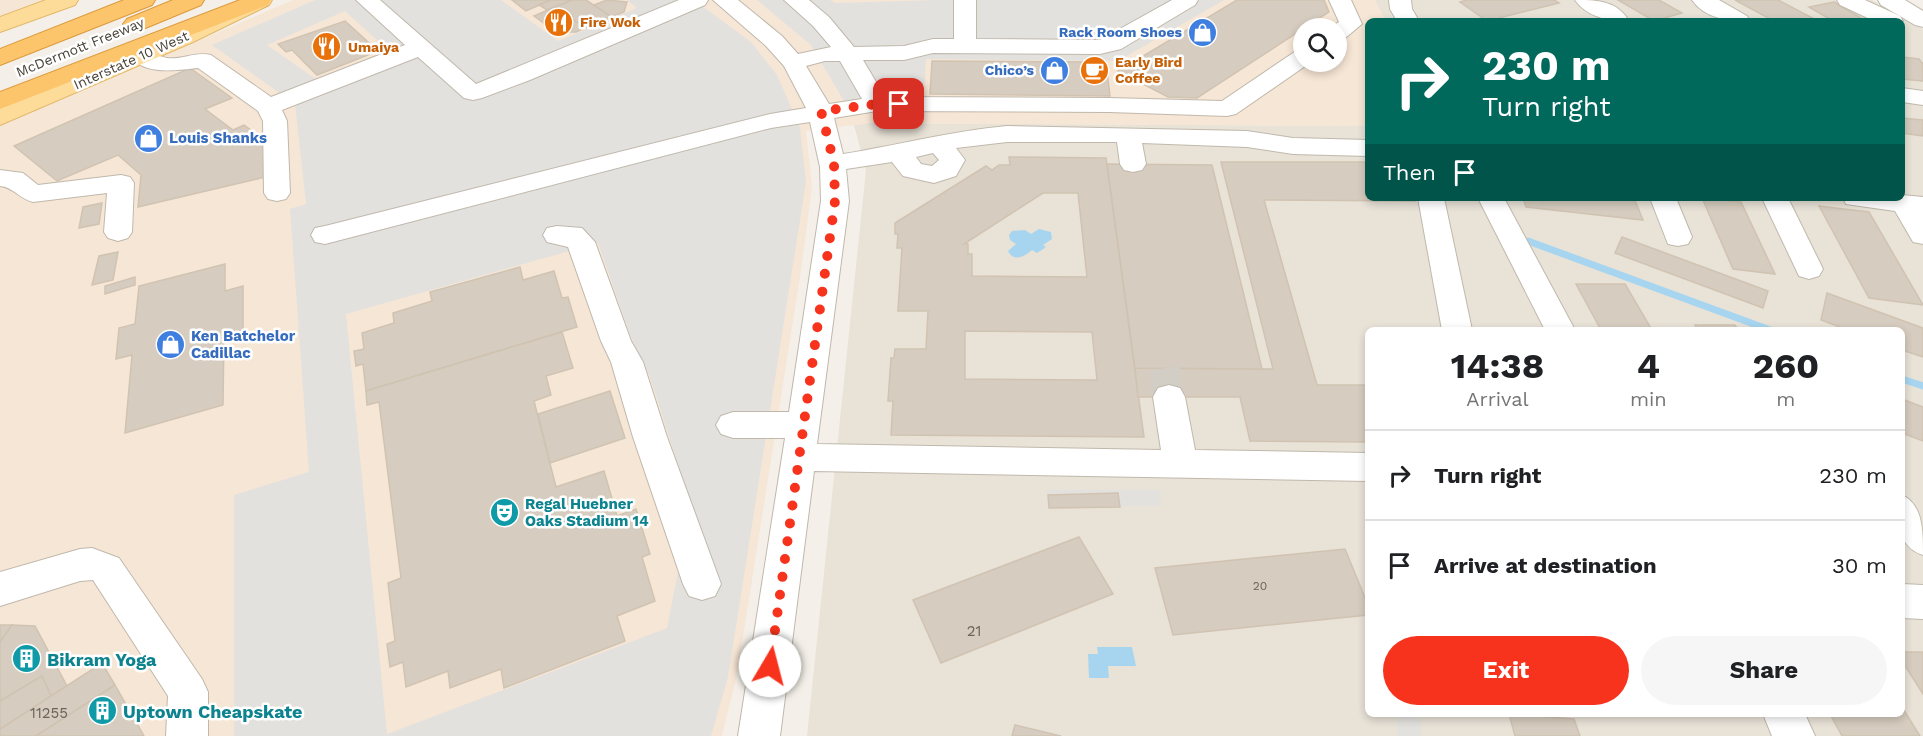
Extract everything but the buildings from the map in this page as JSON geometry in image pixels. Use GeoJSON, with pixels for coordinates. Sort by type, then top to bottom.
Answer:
{"type":"FeatureCollection","features":[{"type":"Feature","properties":{"kind":"highway"},"geometry":{"type":"LineString","coordinates":[[0,56],[118,0]]}},
{"type":"Feature","properties":{"kind":"highway","name":"McDermott Freeway"},"geometry":{"type":"LineString","coordinates":[[0,56],[144,0]]}},
{"type":"Feature","properties":{"kind":"highway","name":"McDermott Freeway"},"geometry":{"type":"LineString","coordinates":[[0,80],[193,0]]}},
{"type":"Feature","properties":{"kind":"highway"},"geometry":{"type":"LineString","coordinates":[[0,101],[261,0]]}},
{"type":"Feature","properties":{"kind":"main road"},"geometry":{"type":"LineString","coordinates":[[0,26],[67,0]]}},
{"type":"Feature","properties":{"kind":"main road","name":"Interstate 10 West"},"geometry":{"type":"LineString","coordinates":[[0,117],[142,56],[261,0]]}},
{"type":"Feature","properties":{"kind":"street"},"geometry":{"type":"LineString","coordinates":[[367,0],[473,93],[522,75],[697,0]]}},
{"type":"Feature","properties":{"kind":"street"},"geometry":{"type":"LineString","coordinates":[[724,0],[776,41],[793,62],[821,111],[834,163],[835,201],[759,736]]}},
{"type":"Feature","properties":{"kind":"street"},"geometry":{"type":"LineString","coordinates":[[795,0],[812,11],[848,53],[878,104]]}},
{"type":"Feature","properties":{"kind":"street"},"geometry":{"type":"LineString","coordinates":[[964,46],[965,0]]}},
{"type":"Feature","properties":{"kind":"street"},"geometry":{"type":"LineString","coordinates":[[793,62],[825,54],[904,53],[933,45],[1101,47],[1113,44],[1187,0]]}},
{"type":"Feature","properties":{"kind":"street"},"geometry":{"type":"LineString","coordinates":[[1340,0],[1351,24],[1347,27]]}},
{"type":"Feature","properties":{"kind":"street"},"geometry":{"type":"LineString","coordinates":[[1400,0],[1401,9],[1406,18]]}},
{"type":"Feature","properties":{"kind":"street"},"geometry":{"type":"LineString","coordinates":[[1586,0],[1616,18]]}},
{"type":"Feature","properties":{"kind":"street"},"geometry":{"type":"LineString","coordinates":[[1703,0],[1734,18]]}},
{"type":"Feature","properties":{"kind":"street"},"geometry":{"type":"LineString","coordinates":[[1848,0],[1886,18]]}},
{"type":"Feature","properties":{"kind":"street"},"geometry":{"type":"LineString","coordinates":[[1889,0],[1923,20]]}},
{"type":"Feature","properties":{"kind":"street"},"geometry":{"type":"LineString","coordinates":[[1905,26],[1923,37]]}},
{"type":"Feature","properties":{"kind":"street"},"geometry":{"type":"LineString","coordinates":[[268,107],[422,47]]}},
{"type":"Feature","properties":{"kind":"street"},"geometry":{"type":"LineString","coordinates":[[142,56],[165,65],[203,60],[268,107],[275,121],[277,193]]}},
{"type":"Feature","properties":{"kind":"street"},"geometry":{"type":"LineString","coordinates":[[325,235],[770,121],[821,111],[878,104],[1227,109],[1293,64]]}},
{"type":"Feature","properties":{"kind":"street"},"geometry":{"type":"LineString","coordinates":[[1905,95],[1923,98]]}},
{"type":"Feature","properties":{"kind":"street"},"geometry":{"type":"LineString","coordinates":[[834,163],[899,153],[912,170],[934,175],[947,170],[952,160],[939,143],[1007,134],[1247,139],[1293,146],[1365,148]]}},
{"type":"Feature","properties":{"kind":"street"},"geometry":{"type":"LineString","coordinates":[[1128,135],[1132,164]]}},
{"type":"Feature","properties":{"kind":"street"},"geometry":{"type":"LineString","coordinates":[[0,178],[14,179],[33,194],[121,183],[118,232]]}},
{"type":"Feature","properties":{"kind":"street"},"geometry":{"type":"LineString","coordinates":[[1432,201],[1456,327]]}},
{"type":"Feature","properties":{"kind":"street"},"geometry":{"type":"LineString","coordinates":[[1493,201],[1558,327]]}},
{"type":"Feature","properties":{"kind":"street"},"geometry":{"type":"LineString","coordinates":[[1664,201],[1678,237]]}},
{"type":"Feature","properties":{"kind":"street"},"geometry":{"type":"LineString","coordinates":[[1776,201],[1809,269]]}},
{"type":"Feature","properties":{"kind":"street"},"geometry":{"type":"LineString","coordinates":[[1880,201],[1913,205],[1923,235]]}},
{"type":"Feature","properties":{"kind":"street"},"geometry":{"type":"LineString","coordinates":[[557,235],[572,235],[581,242],[616,341],[627,362],[650,437],[702,584]]}},
{"type":"Feature","properties":{"kind":"street"},"geometry":{"type":"LineString","coordinates":[[1169,397],[1180,464]]}},
{"type":"Feature","properties":{"kind":"street"},"geometry":{"type":"LineString","coordinates":[[733,425],[804,424]]}},
{"type":"Feature","properties":{"kind":"street"},"geometry":{"type":"LineString","coordinates":[[799,457],[1365,467]]}},
{"type":"Feature","properties":{"kind":"street"},"geometry":{"type":"LineString","coordinates":[[1905,514],[1923,540]]}},
{"type":"Feature","properties":{"kind":"street"},"geometry":{"type":"LineString","coordinates":[[1905,548],[1923,548]]}},
{"type":"Feature","properties":{"kind":"street"},"geometry":{"type":"LineString","coordinates":[[0,589],[80,566],[92,564],[106,569],[188,692],[187,736]]}},
{"type":"Feature","properties":{"kind":"street"},"geometry":{"type":"LineString","coordinates":[[1905,601],[1923,602]]}},
{"type":"Feature","properties":{"kind":"street"},"geometry":{"type":"LineString","coordinates":[[1784,717],[1794,736]]}},
{"type":"Feature","properties":{"kind":"shaded area"},"geometry":{"type":"Polygon","coordinates":[[[0,0],[48,0],[0,18],[0,0]]]}},
{"type":"Feature","properties":{"kind":"shaded area"},"geometry":{"type":"Polygon","coordinates":[[[293,0],[1375,0],[1384,18],[1365,18],[1365,126],[869,123],[806,131],[812,186],[802,264],[737,675],[722,736],[0,736],[0,126],[293,0]]]}},
{"type":"Feature","properties":{"kind":"shaded area"},"geometry":{"type":"Polygon","coordinates":[[[315,0],[501,0],[558,41],[637,8],[627,0],[694,0],[751,42],[777,75],[800,128],[806,182],[728,677],[711,736],[234,736],[234,495],[309,472],[290,209],[306,204],[295,104],[212,45],[315,0]],[[345,11],[267,45],[317,80],[389,51],[345,11]],[[598,243],[346,314],[387,734],[667,628],[691,506],[650,377],[630,335],[598,243]]]}},
{"type":"Feature","properties":{"kind":"shaded area"},"geometry":{"type":"Polygon","coordinates":[[[757,0],[830,0],[835,3],[937,0],[1224,0],[1118,61],[926,59],[924,95],[844,101],[811,45],[757,0]]]}},
{"type":"Feature","properties":{"kind":"shaded area"},"geometry":{"type":"Polygon","coordinates":[[[1375,0],[1872,0],[1904,18],[1384,18],[1375,0]]]}},
{"type":"Feature","properties":{"kind":"shaded area"},"geometry":{"type":"Polygon","coordinates":[[[1905,19],[1923,29],[1923,736],[807,736],[866,170],[854,125],[869,123],[1365,126],[1365,201],[1905,201],[1905,19]]]}},
{"type":"Feature","properties":{"kind":"shaded area"},"geometry":{"type":"Polygon","coordinates":[[[1047,490],[1160,490],[1162,506],[1048,506],[1047,490]]]}},
{"type":"Feature","properties":{"kind":"shaded area"},"geometry":{"type":"Polygon","coordinates":[[[1397,717],[1421,720],[1421,736],[1398,736],[1397,717]]]}},
{"type":"Feature","properties":{"kind":"water"},"geometry":{"type":"Polygon","coordinates":[[[1039,229],[1051,232],[1052,239],[1043,245],[1046,247],[1037,253],[1032,250],[1016,258],[1010,255],[1008,251],[1016,244],[1010,240],[1009,235],[1012,231],[1025,230],[1031,234],[1039,229]]]}},
{"type":"Feature","properties":{"kind":"water"},"geometry":{"type":"Polygon","coordinates":[[[1097,647],[1132,647],[1136,666],[1108,666],[1109,678],[1089,678],[1088,654],[1098,654],[1097,647]]]}},
{"type":"Feature","properties":{"kind":"waterway"},"geometry":{"type":"LineString","coordinates":[[1528,241],[1762,327]]}},
{"type":"Feature","properties":{"kind":"waterway"},"geometry":{"type":"LineString","coordinates":[[1905,380],[1923,386]]}},
{"type":"Feature","properties":{"kind":"tunnel"},"geometry":{"type":"LineString","coordinates":[[1165,368],[1169,397]]}},
{"type":"Feature","properties":{"kind":"place","name":"Fire Wok"},"geometry":{"type":"Point","coordinates":[559,22]}},
{"type":"Feature","properties":{"kind":"place","name":"Rack Room Shoes"},"geometry":{"type":"Point","coordinates":[1203,32]}},
{"type":"Feature","properties":{"kind":"place","name":"Umaiya"},"geometry":{"type":"Point","coordinates":[327,47]}},
{"type":"Feature","properties":{"kind":"place","name":"Chico’s"},"geometry":{"type":"Point","coordinates":[1055,70]}},
{"type":"Feature","properties":{"kind":"place","name":"Early Bird Coffee"},"geometry":{"type":"Point","coordinates":[1094,70]}},
{"type":"Feature","properties":{"kind":"place","name":"Louis Shanks"},"geometry":{"type":"Point","coordinates":[148,138]}},
{"type":"Feature","properties":{"kind":"place","name":"Ken Batchelor Cadillac"},"geometry":{"type":"Point","coordinates":[170,345]}},
{"type":"Feature","properties":{"kind":"place","name":"Regal Huebner Oaks Stadium 14"},"geometry":{"type":"Point","coordinates":[504,513]}},
{"type":"Feature","properties":{"kind":"place","name":"Bikram Yoga"},"geometry":{"type":"Point","coordinates":[26,659]}},
{"type":"Feature","properties":{"kind":"place","name":"Uptown Cheapskate"},"geometry":{"type":"Point","coordinates":[102,711]}},
{"type":"Feature","properties":{"kind":"route"},"geometry":{"type":"LineString","coordinates":[[770,666],[835,201],[834,163],[821,111],[878,104],[899,104]]}}]}
